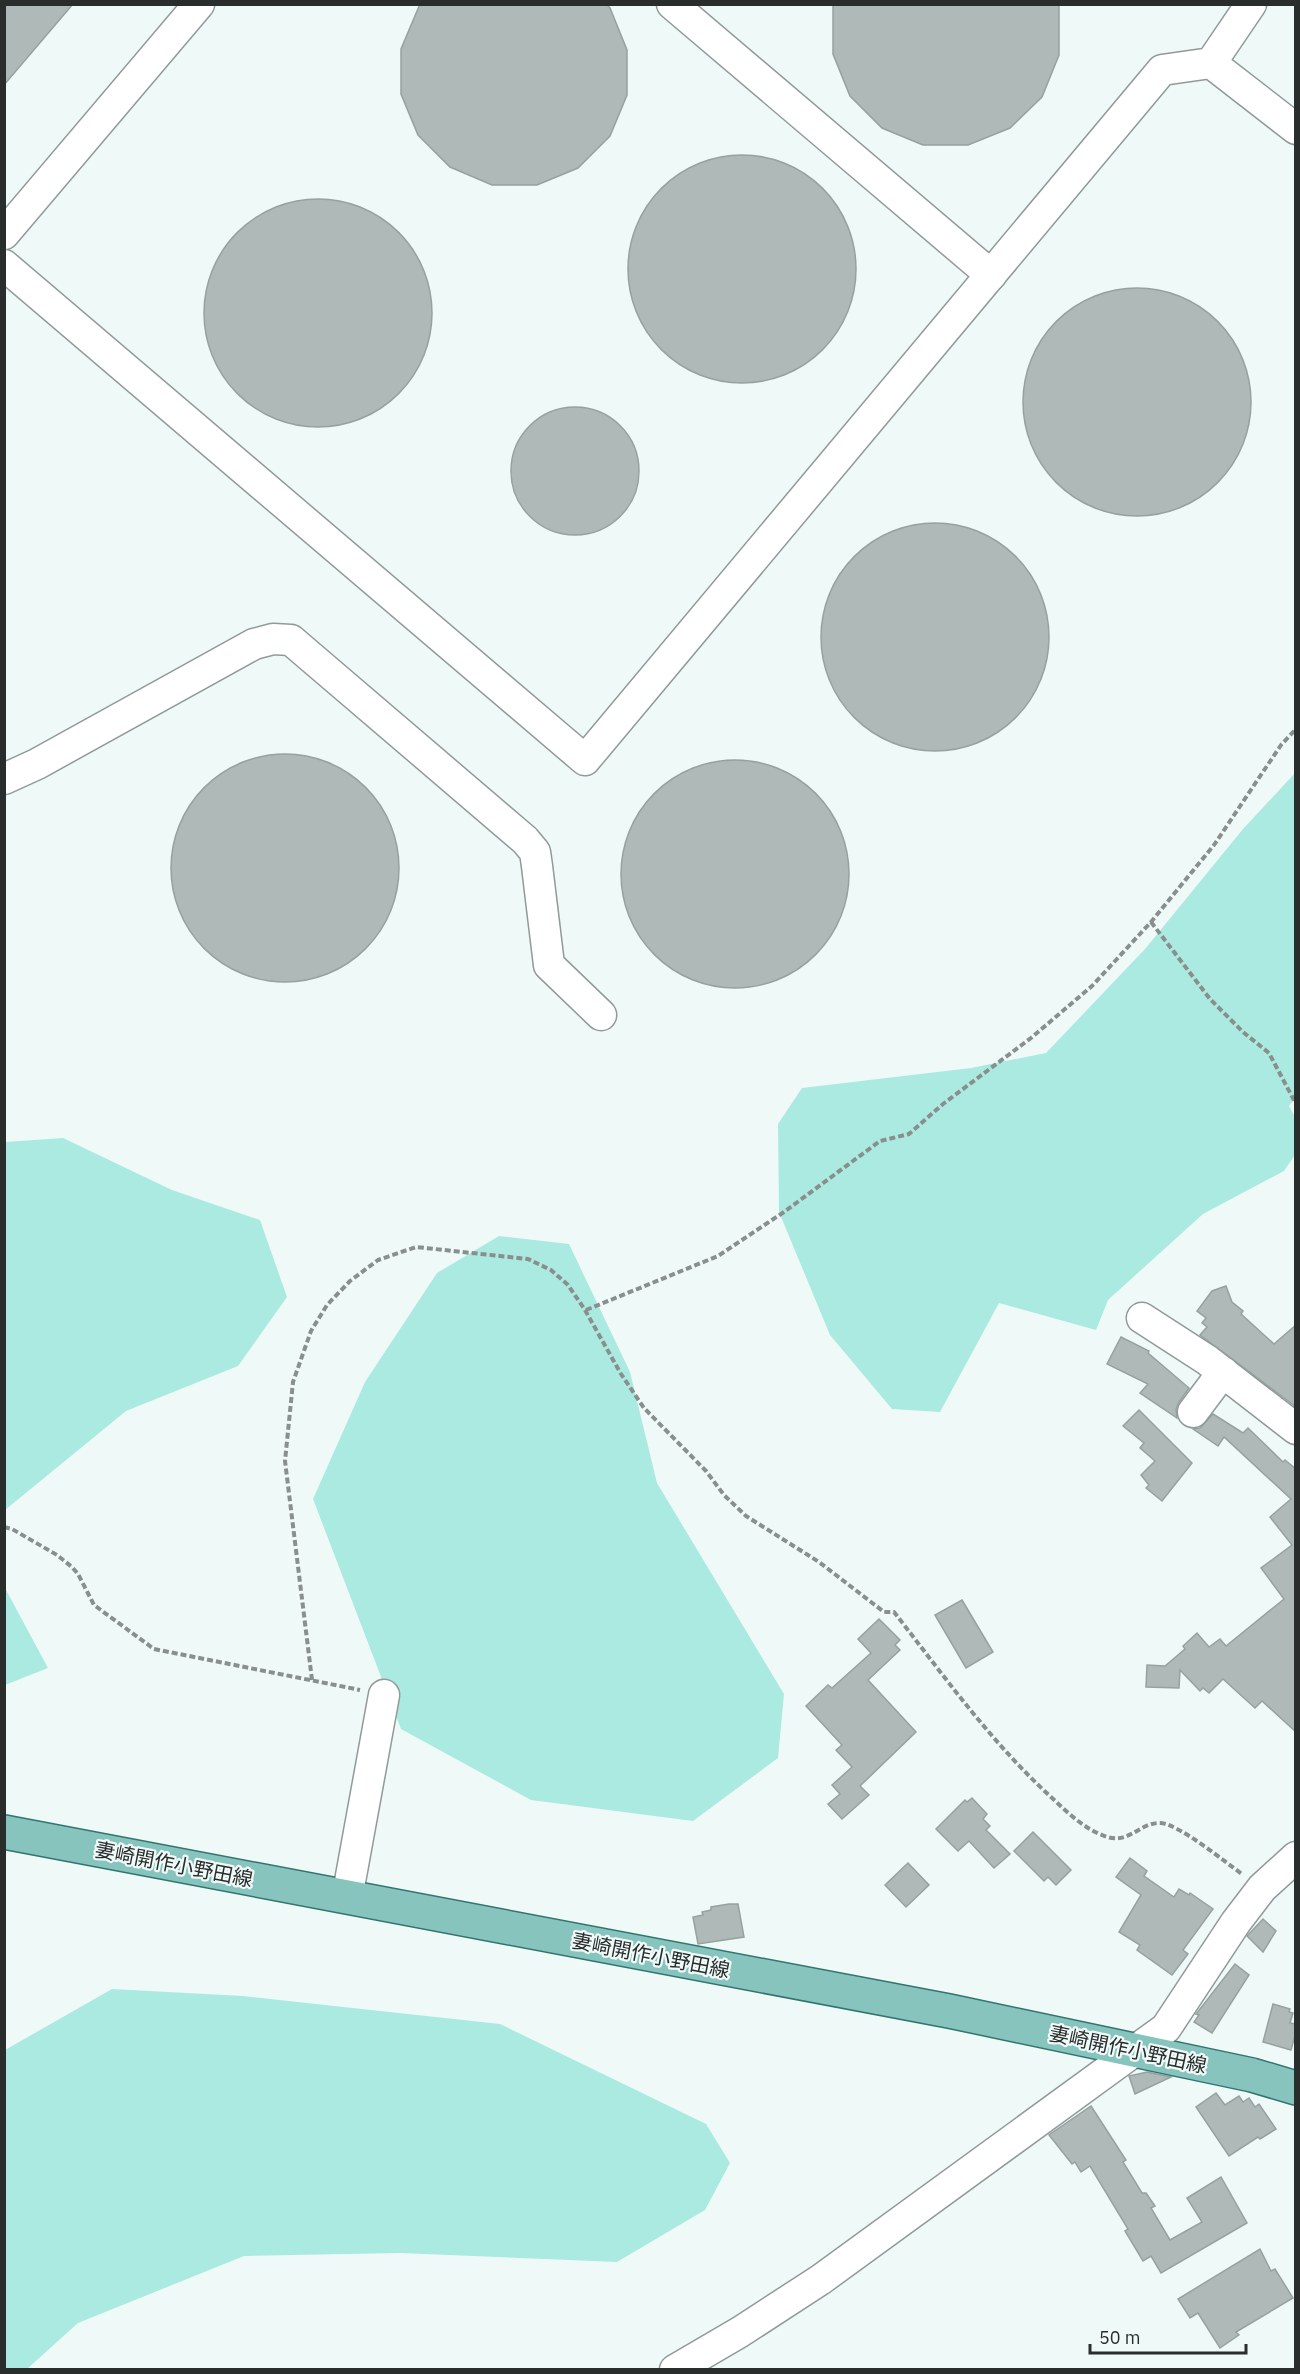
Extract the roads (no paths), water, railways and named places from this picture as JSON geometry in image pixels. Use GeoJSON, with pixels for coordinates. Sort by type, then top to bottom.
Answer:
{"type":"FeatureCollection","features":[{"type":"Feature","properties":{"kind":"main road","name":"妻崎開作小野田線"},"geometry":{"type":"LineString","coordinates":[[4,1832],[938,2009],[1252,2075],[1296,2088]]}},
{"type":"Feature","properties":{"kind":"street"},"geometry":{"type":"LineString","coordinates":[[4,234],[199,4]]}},
{"type":"Feature","properties":{"kind":"street"},"geometry":{"type":"LineString","coordinates":[[672,4],[991,275]]}},
{"type":"Feature","properties":{"kind":"street"},"geometry":{"type":"LineString","coordinates":[[1211,63],[1251,4]]}},
{"type":"Feature","properties":{"kind":"street"},"geometry":{"type":"LineString","coordinates":[[4,265],[585,760],[1162,70],[1211,63],[1296,129]]}},
{"type":"Feature","properties":{"kind":"street"},"geometry":{"type":"LineString","coordinates":[[4,779],[37,764],[254,644],[273,639],[291,640],[525,840],[535,852],[549,965],[601,1015]]}},
{"type":"Feature","properties":{"kind":"street"},"geometry":{"type":"LineString","coordinates":[[1142,1318],[1223,1372],[1296,1429]]}},
{"type":"Feature","properties":{"kind":"street"},"geometry":{"type":"LineString","coordinates":[[1193,1412],[1223,1372]]}},
{"type":"Feature","properties":{"kind":"street"},"geometry":{"type":"LineString","coordinates":[[347,1898],[384,1695]]}},
{"type":"Feature","properties":{"kind":"street"},"geometry":{"type":"LineString","coordinates":[[694,2365],[820,2280],[1166,2028],[1236,1922],[1262,1888],[1296,1857]]}}]}
